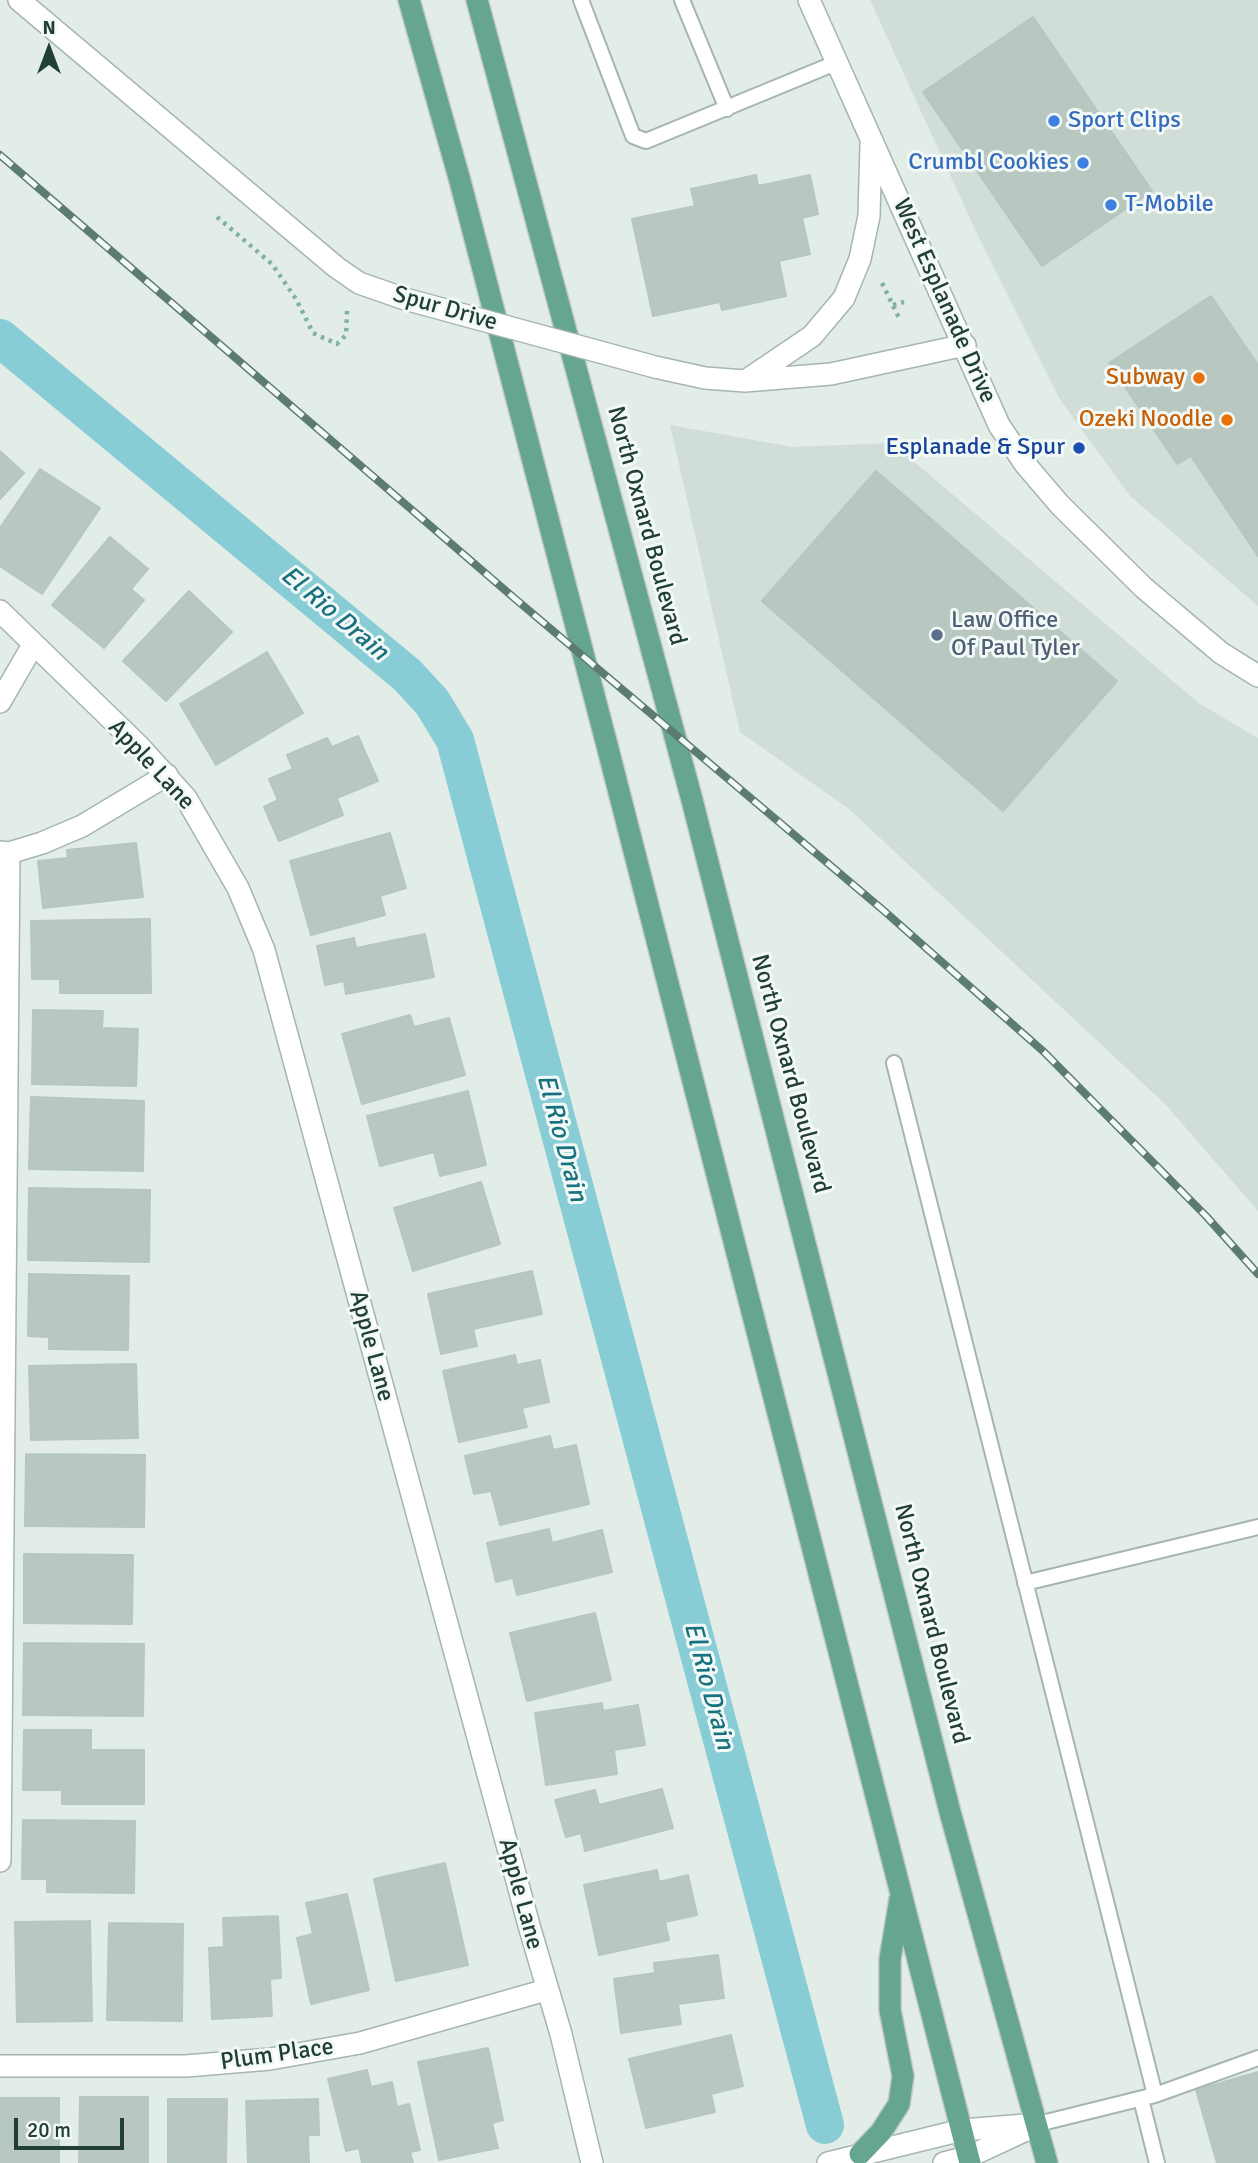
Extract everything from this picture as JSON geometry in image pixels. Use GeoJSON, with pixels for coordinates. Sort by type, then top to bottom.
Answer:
{"type":"FeatureCollection","features":[{"type":"Feature","properties":{"kind":"main road"},"geometry":{"type":"LineString","coordinates":[[409,0],[460,181],[604,735],[969,2160]]}},
{"type":"Feature","properties":{"kind":"main road","name":"North Oxnard Boulevard"},"geometry":{"type":"LineString","coordinates":[[477,0],[692,800],[950,1812],[1047,2163]]}},
{"type":"Feature","properties":{"kind":"main road"},"geometry":{"type":"LineString","coordinates":[[860,2154],[881,2132],[899,2104],[903,2076],[890,2010],[890,1959],[901,1890]]}},
{"type":"Feature","properties":{"kind":"street","name":"Spur Drive"},"geometry":{"type":"LineString","coordinates":[[19,0],[335,267],[359,283],[405,299],[705,378],[745,381],[831,374],[965,345]]}},
{"type":"Feature","properties":{"kind":"street","name":"West Esplanade Drive"},"geometry":{"type":"LineString","coordinates":[[809,0],[999,425],[1025,464],[1060,505],[1144,588],[1221,653],[1258,676]]}},
{"type":"Feature","properties":{"kind":"street"},"geometry":{"type":"LineString","coordinates":[[745,381],[812,336],[844,298],[860,259],[869,216],[872,138]]}},
{"type":"Feature","properties":{"kind":"street","name":"Apple Lane"},"geometry":{"type":"LineString","coordinates":[[0,611],[167,775],[202,822],[238,888],[264,950],[546,1990],[561,2034],[592,2163]]}},
{"type":"Feature","properties":{"kind":"street"},"geometry":{"type":"LineString","coordinates":[[0,702],[33,645]]}},
{"type":"Feature","properties":{"kind":"street"},"geometry":{"type":"LineString","coordinates":[[0,1861],[4,853],[82,826],[167,775]]}},
{"type":"Feature","properties":{"kind":"street","name":"Plum Place"},"geometry":{"type":"LineString","coordinates":[[0,2066],[186,2066],[270,2059],[360,2043],[546,1990]]}},
{"type":"Feature","properties":{"kind":"street"},"geometry":{"type":"LineString","coordinates":[[828,2163],[962,2130],[1038,2124]]}},
{"type":"Feature","properties":{"kind":"street"},"geometry":{"type":"LineString","coordinates":[[944,2163],[969,2160],[1038,2124]]}},
{"type":"Feature","properties":{"kind":"lane"},"geometry":{"type":"LineString","coordinates":[[581,0],[633,136],[646,141],[838,62]]}},
{"type":"Feature","properties":{"kind":"lane"},"geometry":{"type":"LineString","coordinates":[[682,0],[727,109]]}},
{"type":"Feature","properties":{"kind":"lane"},"geometry":{"type":"LineString","coordinates":[[894,1063],[1025,1584],[1148,2097],[1157,2163]]}},
{"type":"Feature","properties":{"kind":"lane"},"geometry":{"type":"LineString","coordinates":[[1025,1584],[1258,1527]]}},
{"type":"Feature","properties":{"kind":"lane"},"geometry":{"type":"LineString","coordinates":[[1038,2124],[1148,2097],[1258,2058]]}},
{"type":"Feature","properties":{"kind":"path"},"geometry":{"type":"LineString","coordinates":[[217,218],[272,264],[296,299],[313,333],[337,344],[346,335],[347,311]]}},
{"type":"Feature","properties":{"kind":"path"},"geometry":{"type":"LineString","coordinates":[[877,274],[899,318]]}},
{"type":"Feature","properties":{"kind":"path"},"geometry":{"type":"LineString","coordinates":[[893,305],[904,302]]}},
{"type":"Feature","properties":{"kind":"shaded area"},"geometry":{"type":"Polygon","coordinates":[[[870,0],[1258,0],[1258,606],[1130,496],[1059,398],[978,236],[870,0]]]}},
{"type":"Feature","properties":{"kind":"shaded area"},"geometry":{"type":"Polygon","coordinates":[[[670,425],[793,447],[892,443],[1200,704],[1258,738],[1258,1211],[1166,1105],[849,809],[740,732],[670,425]]]}},
{"type":"Feature","properties":{"kind":"building"},"geometry":{"type":"Polygon","coordinates":[[[1033,17],[1152,191],[1042,266],[923,92],[1033,17]]]}},
{"type":"Feature","properties":{"kind":"building"},"geometry":{"type":"Polygon","coordinates":[[[756,175],[758,186],[810,175],[818,214],[802,218],[810,254],[779,261],[786,296],[722,310],[720,302],[653,316],[632,219],[695,206],[691,189],[756,175]]]}},
{"type":"Feature","properties":{"kind":"building"},"geometry":{"type":"Polygon","coordinates":[[[1211,296],[1258,365],[1258,556],[1191,456],[1177,464],[1109,363],[1211,296]]]}},
{"type":"Feature","properties":{"kind":"building"},"geometry":{"type":"Polygon","coordinates":[[[0,451],[24,473],[0,499],[0,451]]]}},
{"type":"Feature","properties":{"kind":"building"},"geometry":{"type":"Polygon","coordinates":[[[40,469],[100,508],[42,594],[0,566],[0,528],[40,469]]]}},
{"type":"Feature","properties":{"kind":"building"},"geometry":{"type":"Polygon","coordinates":[[[876,471],[1117,681],[1003,811],[762,601],[876,471]]]}},
{"type":"Feature","properties":{"kind":"building"},"geometry":{"type":"Polygon","coordinates":[[[110,537],[148,569],[131,589],[144,600],[104,648],[52,605],[110,537]]]}},
{"type":"Feature","properties":{"kind":"building"},"geometry":{"type":"Polygon","coordinates":[[[189,591],[232,632],[166,701],[123,661],[189,591]]]}},
{"type":"Feature","properties":{"kind":"building"},"geometry":{"type":"Polygon","coordinates":[[[267,652],[303,713],[216,765],[180,704],[267,652]]]}},
{"type":"Feature","properties":{"kind":"building"},"geometry":{"type":"Polygon","coordinates":[[[358,736],[378,781],[337,798],[343,815],[279,841],[264,807],[278,800],[269,779],[293,769],[287,755],[327,738],[332,747],[358,736]]]}},
{"type":"Feature","properties":{"kind":"building"},"geometry":{"type":"Polygon","coordinates":[[[390,833],[406,888],[380,896],[385,915],[311,935],[290,861],[390,833]]]}},
{"type":"Feature","properties":{"kind":"building"},"geometry":{"type":"Polygon","coordinates":[[[136,843],[143,897],[43,908],[38,861],[68,858],[67,850],[136,843]]]}},
{"type":"Feature","properties":{"kind":"building"},"geometry":{"type":"Polygon","coordinates":[[[150,919],[151,993],[60,993],[60,979],[32,979],[31,921],[150,919]]]}},
{"type":"Feature","properties":{"kind":"building"},"geometry":{"type":"Polygon","coordinates":[[[425,934],[434,977],[346,994],[344,981],[325,985],[317,946],[354,938],[356,948],[425,934]]]}},
{"type":"Feature","properties":{"kind":"building"},"geometry":{"type":"Polygon","coordinates":[[[33,1010],[103,1011],[102,1028],[138,1029],[136,1086],[32,1084],[33,1010]]]}},
{"type":"Feature","properties":{"kind":"building"},"geometry":{"type":"Polygon","coordinates":[[[410,1015],[414,1027],[449,1018],[465,1075],[362,1104],[342,1034],[410,1015]]]}},
{"type":"Feature","properties":{"kind":"building"},"geometry":{"type":"Polygon","coordinates":[[[468,1091],[486,1165],[440,1176],[434,1152],[380,1166],[367,1116],[468,1091]]]}},
{"type":"Feature","properties":{"kind":"building"},"geometry":{"type":"Polygon","coordinates":[[[31,1097],[144,1101],[143,1171],[29,1169],[31,1097]]]}},
{"type":"Feature","properties":{"kind":"building"},"geometry":{"type":"Polygon","coordinates":[[[481,1182],[500,1244],[413,1271],[394,1208],[481,1182]]]}},
{"type":"Feature","properties":{"kind":"building"},"geometry":{"type":"Polygon","coordinates":[[[29,1188],[150,1190],[149,1262],[28,1260],[29,1188]]]}},
{"type":"Feature","properties":{"kind":"building"},"geometry":{"type":"Polygon","coordinates":[[[532,1271],[542,1314],[473,1329],[477,1346],[441,1354],[428,1294],[532,1271]]]}},
{"type":"Feature","properties":{"kind":"building"},"geometry":{"type":"Polygon","coordinates":[[[29,1274],[129,1276],[128,1350],[49,1349],[49,1337],[28,1336],[29,1274]]]}},
{"type":"Feature","properties":{"kind":"building"},"geometry":{"type":"Polygon","coordinates":[[[515,1355],[517,1365],[540,1360],[549,1402],[522,1408],[527,1427],[459,1442],[443,1371],[515,1355]]]}},
{"type":"Feature","properties":{"kind":"building"},"geometry":{"type":"Polygon","coordinates":[[[136,1364],[138,1438],[31,1440],[29,1366],[136,1364]]]}},
{"type":"Feature","properties":{"kind":"building"},"geometry":{"type":"Polygon","coordinates":[[[550,1436],[553,1450],[576,1445],[589,1504],[500,1525],[491,1491],[474,1494],[465,1456],[550,1436]]]}},
{"type":"Feature","properties":{"kind":"building"},"geometry":{"type":"Polygon","coordinates":[[[26,1454],[145,1455],[144,1527],[25,1526],[26,1454]]]}},
{"type":"Feature","properties":{"kind":"building"},"geometry":{"type":"Polygon","coordinates":[[[549,1529],[552,1543],[602,1530],[612,1572],[517,1595],[513,1578],[496,1582],[487,1543],[549,1529]]]}},
{"type":"Feature","properties":{"kind":"building"},"geometry":{"type":"Polygon","coordinates":[[[24,1554],[133,1555],[132,1624],[24,1623],[24,1554]]]}},
{"type":"Feature","properties":{"kind":"building"},"geometry":{"type":"Polygon","coordinates":[[[595,1613],[611,1680],[527,1701],[510,1633],[595,1613]]]}},
{"type":"Feature","properties":{"kind":"building"},"geometry":{"type":"Polygon","coordinates":[[[24,1643],[144,1644],[143,1716],[23,1715],[24,1643]]]}},
{"type":"Feature","properties":{"kind":"building"},"geometry":{"type":"Polygon","coordinates":[[[602,1703],[603,1711],[638,1705],[645,1745],[614,1750],[617,1774],[546,1785],[535,1713],[602,1703]]]}},
{"type":"Feature","properties":{"kind":"building"},"geometry":{"type":"Polygon","coordinates":[[[24,1730],[91,1730],[91,1750],[144,1750],[144,1804],[62,1804],[62,1790],[23,1790],[24,1730]]]}},
{"type":"Feature","properties":{"kind":"building"},"geometry":{"type":"Polygon","coordinates":[[[662,1789],[673,1828],[585,1851],[581,1833],[566,1837],[555,1800],[595,1790],[599,1805],[662,1789]]]}},
{"type":"Feature","properties":{"kind":"building"},"geometry":{"type":"Polygon","coordinates":[[[23,1820],[135,1821],[134,1893],[47,1892],[47,1879],[22,1879],[23,1820]]]}},
{"type":"Feature","properties":{"kind":"building"},"geometry":{"type":"Polygon","coordinates":[[[445,1863],[468,1965],[396,1981],[374,1879],[445,1863]]]}},
{"type":"Feature","properties":{"kind":"building"},"geometry":{"type":"Polygon","coordinates":[[[657,1870],[659,1882],[688,1875],[697,1915],[665,1922],[669,1940],[599,1955],[584,1885],[657,1870]]]}},
{"type":"Feature","properties":{"kind":"building"},"geometry":{"type":"Polygon","coordinates":[[[347,1894],[369,1990],[311,2004],[297,1938],[313,1934],[306,1903],[347,1894]]]}},
{"type":"Feature","properties":{"kind":"building"},"geometry":{"type":"Polygon","coordinates":[[[278,1916],[281,1978],[270,1979],[272,2016],[212,2019],[209,1948],[224,1947],[223,1918],[278,1916]]]}},
{"type":"Feature","properties":{"kind":"building"},"geometry":{"type":"Polygon","coordinates":[[[90,1921],[92,2021],[17,2022],[15,1922],[90,1921]]]}},
{"type":"Feature","properties":{"kind":"building"},"geometry":{"type":"Polygon","coordinates":[[[109,1923],[183,1924],[182,2021],[107,2020],[109,1923]]]}},
{"type":"Feature","properties":{"kind":"building"},"geometry":{"type":"Polygon","coordinates":[[[718,1955],[724,1998],[678,2004],[681,2024],[621,2033],[614,1979],[655,1973],[654,1963],[718,1955]]]}},
{"type":"Feature","properties":{"kind":"building"},"geometry":{"type":"Polygon","coordinates":[[[731,2035],[743,2086],[711,2094],[715,2112],[646,2128],[629,2059],[731,2035]]]}},
{"type":"Feature","properties":{"kind":"building"},"geometry":{"type":"Polygon","coordinates":[[[488,2048],[503,2120],[492,2123],[498,2148],[439,2160],[418,2062],[488,2048]]]}},
{"type":"Feature","properties":{"kind":"building"},"geometry":{"type":"Polygon","coordinates":[[[367,2070],[371,2087],[392,2082],[397,2107],[409,2104],[420,2150],[410,2152],[413,2163],[362,2163],[359,2148],[346,2151],[328,2079],[367,2070]]]}},
{"type":"Feature","properties":{"kind":"building"},"geometry":{"type":"Polygon","coordinates":[[[1258,2072],[1258,2163],[1217,2163],[1196,2090],[1258,2072]]]}},
{"type":"Feature","properties":{"kind":"building"},"geometry":{"type":"Polygon","coordinates":[[[80,2097],[148,2097],[148,2163],[79,2163],[80,2097]]]}},
{"type":"Feature","properties":{"kind":"building"},"geometry":{"type":"Polygon","coordinates":[[[0,2098],[59,2098],[59,2163],[0,2163],[0,2098]]]}},
{"type":"Feature","properties":{"kind":"building"},"geometry":{"type":"Polygon","coordinates":[[[168,2099],[227,2099],[226,2163],[168,2163],[168,2099]]]}},
{"type":"Feature","properties":{"kind":"building"},"geometry":{"type":"Polygon","coordinates":[[[318,2099],[319,2135],[308,2135],[309,2163],[248,2163],[246,2101],[318,2099]]]}},
{"type":"Feature","properties":{"kind":"waterway","name":"El Rio Drain"},"geometry":{"type":"LineString","coordinates":[[0,338],[407,675],[432,702],[455,740],[825,2125]]}},
{"type":"Feature","properties":{"kind":"railway"},"geometry":{"type":"LineString","coordinates":[[0,155],[513,597],[883,910],[1044,1052],[1206,1216],[1258,1274]]}},
{"type":"Feature","properties":{"kind":"place","name":"Sport Clips"},"geometry":{"type":"Point","coordinates":[1054,121]}},
{"type":"Feature","properties":{"kind":"place","name":"Crumbl Cookies"},"geometry":{"type":"Point","coordinates":[1083,163]}},
{"type":"Feature","properties":{"kind":"place","name":"T-Mobile"},"geometry":{"type":"Point","coordinates":[1111,205]}},
{"type":"Feature","properties":{"kind":"place","name":"Subway"},"geometry":{"type":"Point","coordinates":[1199,378]}},
{"type":"Feature","properties":{"kind":"place","name":"Ozeki Noodle"},"geometry":{"type":"Point","coordinates":[1227,420]}},
{"type":"Feature","properties":{"kind":"place","name":"Esplanade & Spur"},"geometry":{"type":"Point","coordinates":[1079,448]}},
{"type":"Feature","properties":{"kind":"place","name":"Law Office Of Paul Tyler"},"geometry":{"type":"Point","coordinates":[937,635]}}]}
